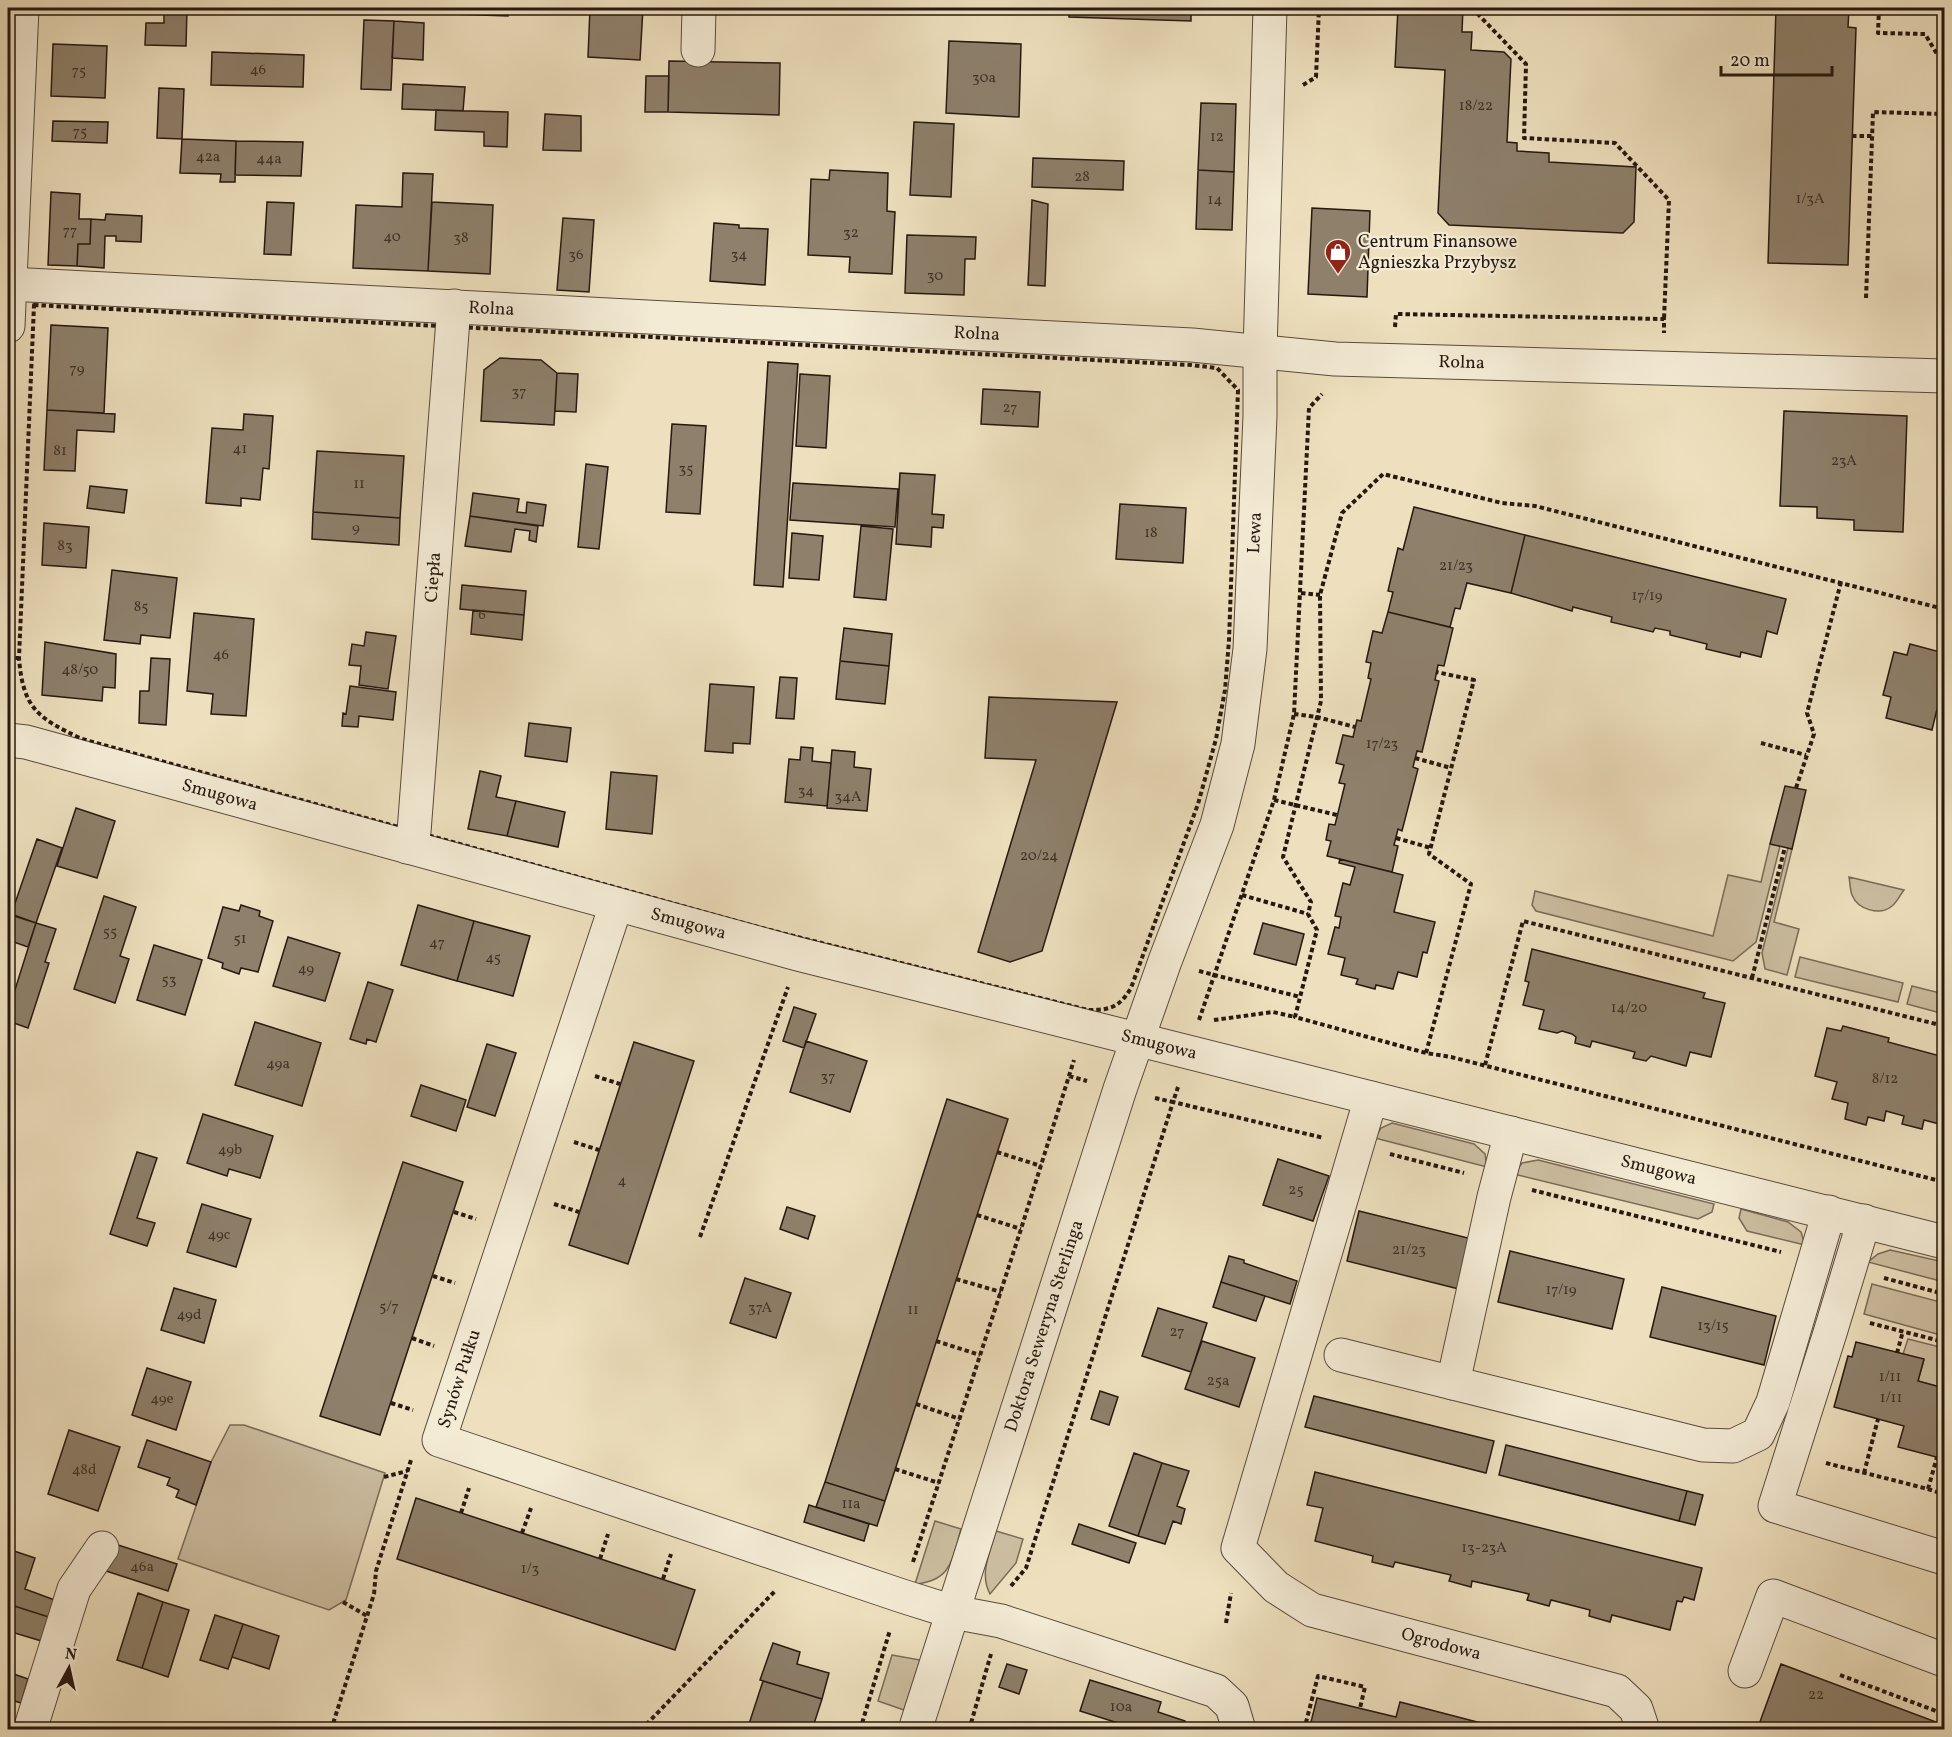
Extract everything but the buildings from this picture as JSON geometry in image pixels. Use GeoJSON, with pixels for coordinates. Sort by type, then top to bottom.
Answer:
{"type":"FeatureCollection","features":[{"type":"Feature","properties":{"kind":"street"},"geometry":{"type":"LineString","coordinates":[[8,326],[22,8]]}},
{"type":"Feature","properties":{"kind":"street"},"geometry":{"type":"LineString","coordinates":[[698,50],[699,8]]}},
{"type":"Feature","properties":{"kind":"street","name":"Lewa"},"geometry":{"type":"LineString","coordinates":[[1138,1040],[1154,958],[1217,825],[1238,744],[1246,692],[1250,649],[1260,417],[1270,8]]}},
{"type":"Feature","properties":{"kind":"street","name":"Rolna"},"geometry":{"type":"LineString","coordinates":[[9,284],[453,316],[1192,345],[1335,359],[1944,376]]}},
{"type":"Feature","properties":{"kind":"street","name":"Ciepła"},"geometry":{"type":"LineString","coordinates":[[411,839],[453,316]]}},
{"type":"Feature","properties":{"kind":"street","name":"Smugowa"},"geometry":{"type":"LineString","coordinates":[[8,740],[26,742],[411,839],[616,905],[798,954],[1944,1242]]}},
{"type":"Feature","properties":{"kind":"street","name":"Synów Pułku"},"geometry":{"type":"LineString","coordinates":[[616,905],[439,1440],[953,1612]]}},
{"type":"Feature","properties":{"kind":"street","name":"Doktora Seweryna Sterlinga"},"geometry":{"type":"LineString","coordinates":[[915,1730],[1120,1089],[1138,1040]]}},
{"type":"Feature","properties":{"kind":"street","name":"Ogrodowa"},"geometry":{"type":"LineString","coordinates":[[1371,1098],[1238,1548],[1276,1587],[1312,1610],[1617,1690],[1636,1709],[1643,1730]]}},
{"type":"Feature","properties":{"kind":"street"},"geometry":{"type":"LineString","coordinates":[[1453,1383],[1494,1197],[1511,1133]]}},
{"type":"Feature","properties":{"kind":"street"},"geometry":{"type":"LineString","coordinates":[[1341,1355],[1703,1445],[1733,1446],[1758,1434],[1773,1402],[1829,1212]]}},
{"type":"Feature","properties":{"kind":"street"},"geometry":{"type":"LineString","coordinates":[[1864,1221],[1775,1506],[1944,1558]]}},
{"type":"Feature","properties":{"kind":"street"},"geometry":{"type":"LineString","coordinates":[[30,1730],[74,1589],[102,1548]]}},
{"type":"Feature","properties":{"kind":"street"},"geometry":{"type":"LineString","coordinates":[[1745,1671],[1773,1596],[1944,1660]]}},
{"type":"Feature","properties":{"kind":"street"},"geometry":{"type":"LineString","coordinates":[[953,1612],[1001,1621],[1216,1691],[1232,1706],[1239,1730]]}},
{"type":"Feature","properties":{"kind":"path"},"geometry":{"type":"LineString","coordinates":[[1298,89],[1316,77],[1319,8]]}},
{"type":"Feature","properties":{"kind":"path"},"geometry":{"type":"LineString","coordinates":[[1472,8],[1526,64],[1524,138],[1615,143],[1669,201],[1663,337]]}},
{"type":"Feature","properties":{"kind":"path"},"geometry":{"type":"LineString","coordinates":[[1879,8],[1878,33],[1925,34],[1937,54]]}},
{"type":"Feature","properties":{"kind":"path"},"geometry":{"type":"LineString","coordinates":[[1866,298],[1873,112],[1944,114]]}},
{"type":"Feature","properties":{"kind":"path"},"geometry":{"type":"LineString","coordinates":[[1852,136],[1872,136]]}},
{"type":"Feature","properties":{"kind":"path"},"geometry":{"type":"LineString","coordinates":[[34,305],[453,316],[1191,364],[1217,368],[1238,390],[1229,640],[1225,690],[1216,738],[1154,958],[1123,1001],[1106,1010],[1088,1010],[411,839],[82,739],[55,726],[29,703],[21,683],[19,658],[34,305]]}},
{"type":"Feature","properties":{"kind":"path"},"geometry":{"type":"LineString","coordinates":[[1395,331],[1395,314],[1664,319]]}},
{"type":"Feature","properties":{"kind":"path"},"geometry":{"type":"LineString","coordinates":[[1214,975],[1275,800],[1294,714],[1309,408],[1328,388]]}},
{"type":"Feature","properties":{"kind":"path"},"geometry":{"type":"LineString","coordinates":[[1295,1017],[1317,930],[1308,914],[1311,902],[1283,857],[1321,701],[1320,595],[1342,513],[1383,474],[1502,503],[1535,506],[1944,609]]}},
{"type":"Feature","properties":{"kind":"path"},"geometry":{"type":"LineString","coordinates":[[1796,788],[1814,734],[1808,713],[1841,582]]}},
{"type":"Feature","properties":{"kind":"path"},"geometry":{"type":"LineString","coordinates":[[1301,593],[1320,595]]}},
{"type":"Feature","properties":{"kind":"path"},"geometry":{"type":"LineString","coordinates":[[8,658],[19,658]]}},
{"type":"Feature","properties":{"kind":"path"},"geometry":{"type":"LineString","coordinates":[[1426,1053],[1471,884],[1429,854],[1474,680],[1436,672]]}},
{"type":"Feature","properties":{"kind":"path"},"geometry":{"type":"LineString","coordinates":[[1294,714],[1317,717],[1355,727]]}},
{"type":"Feature","properties":{"kind":"path"},"geometry":{"type":"LineString","coordinates":[[1761,743],[1807,755]]}},
{"type":"Feature","properties":{"kind":"path"},"geometry":{"type":"LineString","coordinates":[[1415,758],[1451,768]]}},
{"type":"Feature","properties":{"kind":"path"},"geometry":{"type":"LineString","coordinates":[[1275,800],[1337,815]]}},
{"type":"Feature","properties":{"kind":"path"},"geometry":{"type":"LineString","coordinates":[[1396,838],[1431,848]]}},
{"type":"Feature","properties":{"kind":"path"},"geometry":{"type":"LineString","coordinates":[[1752,978],[1785,847]]}},
{"type":"Feature","properties":{"kind":"path"},"geometry":{"type":"LineString","coordinates":[[1242,895],[1308,914]]}},
{"type":"Feature","properties":{"kind":"path"},"geometry":{"type":"LineString","coordinates":[[1485,1065],[1523,921],[1944,1026]]}},
{"type":"Feature","properties":{"kind":"path"},"geometry":{"type":"LineString","coordinates":[[700,1237],[798,954]]}},
{"type":"Feature","properties":{"kind":"path"},"geometry":{"type":"LineString","coordinates":[[1154,958],[1300,997]]}},
{"type":"Feature","properties":{"kind":"path"},"geometry":{"type":"LineString","coordinates":[[1198,1022],[1273,1012],[1426,1053],[1485,1065],[1944,1182]]}},
{"type":"Feature","properties":{"kind":"path"},"geometry":{"type":"LineString","coordinates":[[912,1566],[1076,1052]]}},
{"type":"Feature","properties":{"kind":"path"},"geometry":{"type":"LineString","coordinates":[[591,1075],[620,1084]]}},
{"type":"Feature","properties":{"kind":"path"},"geometry":{"type":"LineString","coordinates":[[569,1140],[599,1150]]}},
{"type":"Feature","properties":{"kind":"path"},"geometry":{"type":"LineString","coordinates":[[997,1152],[1041,1166]]}},
{"type":"Feature","properties":{"kind":"path"},"geometry":{"type":"LineString","coordinates":[[549,1202],[579,1212]]}},
{"type":"Feature","properties":{"kind":"path"},"geometry":{"type":"LineString","coordinates":[[454,1212],[481,1220]]}},
{"type":"Feature","properties":{"kind":"path"},"geometry":{"type":"LineString","coordinates":[[976,1215],[1021,1230]]}},
{"type":"Feature","properties":{"kind":"path"},"geometry":{"type":"LineString","coordinates":[[956,1279],[1001,1292]]}},
{"type":"Feature","properties":{"kind":"path"},"geometry":{"type":"LineString","coordinates":[[1864,1321],[1944,1342]]}},
{"type":"Feature","properties":{"kind":"path"},"geometry":{"type":"LineString","coordinates":[[1897,1353],[1903,1331]]}},
{"type":"Feature","properties":{"kind":"path"},"geometry":{"type":"LineString","coordinates":[[936,1341],[980,1356]]}},
{"type":"Feature","properties":{"kind":"path"},"geometry":{"type":"LineString","coordinates":[[916,1404],[960,1419]]}},
{"type":"Feature","properties":{"kind":"path"},"geometry":{"type":"LineString","coordinates":[[1864,1473],[1878,1419]]}},
{"type":"Feature","properties":{"kind":"path"},"geometry":{"type":"LineString","coordinates":[[331,1730],[374,1594],[376,1571],[413,1453]]}},
{"type":"Feature","properties":{"kind":"path"},"geometry":{"type":"LineString","coordinates":[[1928,1489],[1937,1457]]}},
{"type":"Feature","properties":{"kind":"path"},"geometry":{"type":"LineString","coordinates":[[1824,1463],[1928,1489],[1944,1497]]}},
{"type":"Feature","properties":{"kind":"path"},"geometry":{"type":"LineString","coordinates":[[895,1468],[939,1483]]}},
{"type":"Feature","properties":{"kind":"path"},"geometry":{"type":"LineString","coordinates":[[384,1477],[408,1471]]}},
{"type":"Feature","properties":{"kind":"path"},"geometry":{"type":"LineString","coordinates":[[460,1513],[470,1483]]}},
{"type":"Feature","properties":{"kind":"path"},"geometry":{"type":"LineString","coordinates":[[522,1533],[532,1503]]}},
{"type":"Feature","properties":{"kind":"path"},"geometry":{"type":"LineString","coordinates":[[600,1559],[610,1529]]}},
{"type":"Feature","properties":{"kind":"path"},"geometry":{"type":"LineString","coordinates":[[663,1580],[673,1550]]}},
{"type":"Feature","properties":{"kind":"path"},"geometry":{"type":"LineString","coordinates":[[641,1730],[780,1586]]}},
{"type":"Feature","properties":{"kind":"path"},"geometry":{"type":"LineString","coordinates":[[343,1602],[367,1616]]}},
{"type":"Feature","properties":{"kind":"path"},"geometry":{"type":"LineString","coordinates":[[860,1730],[892,1624]]}},
{"type":"Feature","properties":{"kind":"path"},"geometry":{"type":"LineString","coordinates":[[1840,1675],[1944,1714]]}},
{"type":"Feature","properties":{"kind":"path"},"geometry":{"type":"LineString","coordinates":[[1304,1730],[1318,1677],[1365,1687],[1360,1708]]}},
{"type":"Feature","properties":{"kind":"shaded area"},"geometry":{"type":"Polygon","coordinates":[[[1770,844],[1780,846],[1756,942],[1733,961],[1536,911],[1532,905],[1535,891],[1713,936],[1728,875],[1761,882],[1770,844]]]}},
{"type":"Feature","properties":{"kind":"shaded area"},"geometry":{"type":"Polygon","coordinates":[[[1788,848],[1792,849],[1774,922],[1799,929],[1787,975],[1765,969],[1762,953],[1788,848]]]}},
{"type":"Feature","properties":{"kind":"shaded area"},"geometry":{"type":"Polygon","coordinates":[[[1849,877],[1904,890],[1894,904],[1887,909],[1870,910],[1855,900],[1851,893],[1849,877]]]}},
{"type":"Feature","properties":{"kind":"shaded area"},"geometry":{"type":"Polygon","coordinates":[[[1800,957],[1903,983],[1898,1002],[1795,977],[1800,957]]]}},
{"type":"Feature","properties":{"kind":"shaded area"},"geometry":{"type":"Polygon","coordinates":[[[1912,986],[1944,994],[1944,1014],[1907,1004],[1912,986]]]}},
{"type":"Feature","properties":{"kind":"shaded area"},"geometry":{"type":"Polygon","coordinates":[[[1392,1123],[1474,1144],[1485,1154],[1487,1167],[1375,1138],[1381,1128],[1392,1123]]]}},
{"type":"Feature","properties":{"kind":"shaded area"},"geometry":{"type":"Polygon","coordinates":[[[1538,1160],[1714,1204],[1712,1212],[1698,1219],[1514,1174],[1522,1163],[1538,1160]]]}},
{"type":"Feature","properties":{"kind":"shaded area"},"geometry":{"type":"Polygon","coordinates":[[[1741,1209],[1788,1222],[1801,1232],[1805,1245],[1747,1231],[1739,1218],[1741,1209]]]}},
{"type":"Feature","properties":{"kind":"shaded area"},"geometry":{"type":"Polygon","coordinates":[[[1890,1250],[1944,1262],[1944,1282],[1868,1262],[1878,1254],[1890,1250]]]}},
{"type":"Feature","properties":{"kind":"shaded area"},"geometry":{"type":"Polygon","coordinates":[[[1872,1284],[1944,1303],[1944,1336],[1864,1314],[1872,1284]]]}},
{"type":"Feature","properties":{"kind":"shaded area"},"geometry":{"type":"Polygon","coordinates":[[[1908,1339],[1944,1348],[1944,1388],[1918,1381],[1924,1360],[1903,1354],[1908,1339]]]}},
{"type":"Feature","properties":{"kind":"shaded area"},"geometry":{"type":"Polygon","coordinates":[[[230,1425],[244,1425],[385,1473],[346,1600],[329,1610],[178,1559],[211,1462],[230,1425]]]}},
{"type":"Feature","properties":{"kind":"shaded area"},"geometry":{"type":"Polygon","coordinates":[[[935,1521],[961,1529],[955,1550],[943,1573],[927,1582],[915,1584],[935,1521]]]}},
{"type":"Feature","properties":{"kind":"shaded area"},"geometry":{"type":"Polygon","coordinates":[[[996,1531],[1023,1539],[1016,1563],[990,1594],[985,1571],[996,1531]]]}},
{"type":"Feature","properties":{"kind":"shaded area"},"geometry":{"type":"Polygon","coordinates":[[[892,1655],[920,1660],[904,1710],[878,1701],[892,1655]]]}},
{"type":"Feature","properties":{"kind":"place","name":"Centrum Finansowe Agnieszka Przybysz"},"geometry":{"type":"Point","coordinates":[1338,275]}}]}
